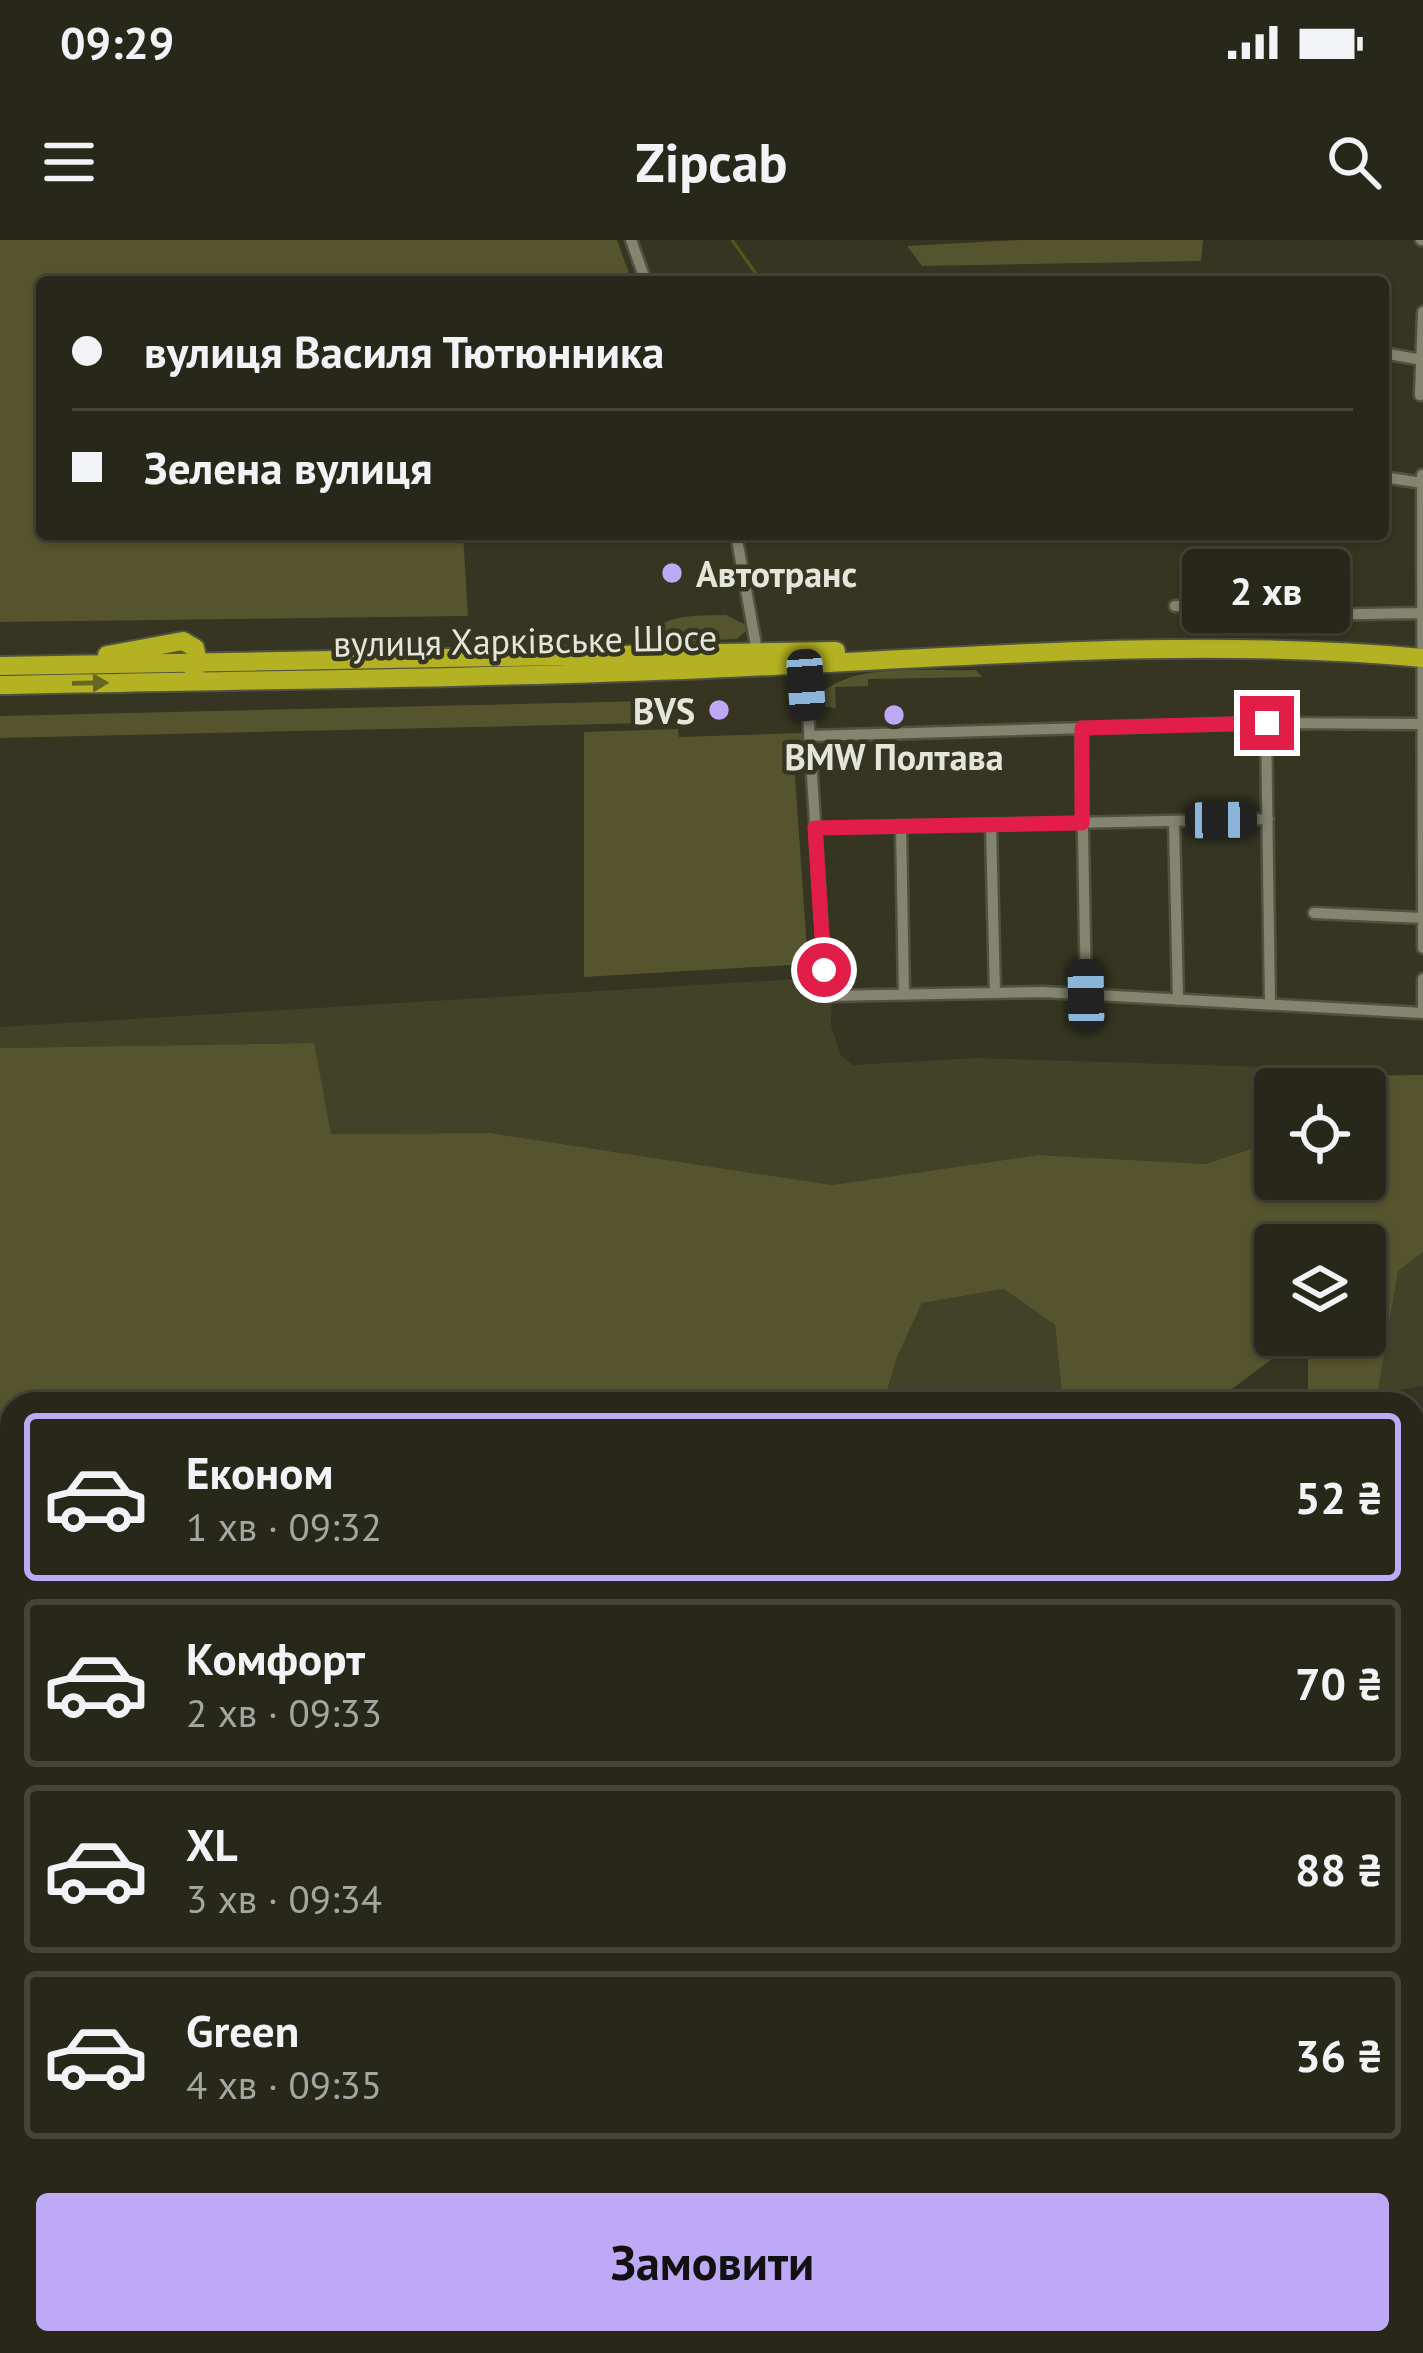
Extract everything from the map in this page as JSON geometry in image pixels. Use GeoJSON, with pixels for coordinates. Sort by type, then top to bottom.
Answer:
{"type":"FeatureCollection","features":[{"type":"Feature","properties":{"kind":"highway","name":"вулиця Харківське Шосе"},"geometry":{"type":"LineString","coordinates":[[0,666],[62,664],[183,641],[194,648],[198,661],[757,651],[804,657]]}},
{"type":"Feature","properties":{"kind":"highway","name":"вулиця Харківське Шосе"},"geometry":{"type":"LineString","coordinates":[[0,685],[1165,649],[1422,658]]}},
{"type":"Feature","properties":{"kind":"highway"},"geometry":{"type":"LineString","coordinates":[[181,681],[194,672],[198,661]]}},
{"type":"Feature","properties":{"kind":"street"},"geometry":{"type":"LineString","coordinates":[[631,240],[644,276]]}},
{"type":"Feature","properties":{"kind":"street"},"geometry":{"type":"LineString","coordinates":[[1420,395],[1423,311]]}},
{"type":"Feature","properties":{"kind":"street"},"geometry":{"type":"LineString","coordinates":[[1389,354],[1421,359]]}},
{"type":"Feature","properties":{"kind":"street"},"geometry":{"type":"LineString","coordinates":[[1389,477],[1422,480],[1423,948]]}},
{"type":"Feature","properties":{"kind":"street"},"geometry":{"type":"LineString","coordinates":[[737,540],[757,651]]}},
{"type":"Feature","properties":{"kind":"street"},"geometry":{"type":"LineString","coordinates":[[1175,606],[1287,604],[1307,615],[1421,613]]}},
{"type":"Feature","properties":{"kind":"street"},"geometry":{"type":"LineString","coordinates":[[804,657],[826,996],[1086,995],[1423,1013],[1423,979]]}},
{"type":"Feature","properties":{"kind":"street"},"geometry":{"type":"LineString","coordinates":[[809,736],[1267,723],[1422,724]]}},
{"type":"Feature","properties":{"kind":"street"},"geometry":{"type":"LineString","coordinates":[[1267,723],[1270,1005]]}},
{"type":"Feature","properties":{"kind":"street"},"geometry":{"type":"LineString","coordinates":[[1082,728],[1086,995]]}},
{"type":"Feature","properties":{"kind":"street"},"geometry":{"type":"LineString","coordinates":[[815,828],[1268,819]]}},
{"type":"Feature","properties":{"kind":"street"},"geometry":{"type":"LineString","coordinates":[[1174,821],[1178,1000]]}},
{"type":"Feature","properties":{"kind":"street"},"geometry":{"type":"LineString","coordinates":[[991,825],[995,993]]}},
{"type":"Feature","properties":{"kind":"street"},"geometry":{"type":"LineString","coordinates":[[901,826],[904,995]]}},
{"type":"Feature","properties":{"kind":"street"},"geometry":{"type":"LineString","coordinates":[[1314,913],[1423,918]]}},
{"type":"Feature","properties":{"kind":"shaded area"},"geometry":{"type":"Polygon","coordinates":[[[0,240],[617,240],[630,276],[36,276],[36,540],[463,540],[468,616],[0,622],[0,240]]]}},
{"type":"Feature","properties":{"kind":"shaded area"},"geometry":{"type":"Polygon","coordinates":[[[1020,240],[1203,240],[1201,261],[922,266],[907,246],[1020,240]]]}},
{"type":"Feature","properties":{"kind":"shaded area"},"geometry":{"type":"Polygon","coordinates":[[[726,615],[746,625],[737,639],[633,644],[676,619],[726,615]]]}},
{"type":"Feature","properties":{"kind":"shaded area"},"geometry":{"type":"Polygon","coordinates":[[[976,670],[982,677],[868,679],[868,686],[835,687],[836,708],[816,706],[815,700],[829,687],[867,673],[976,670]]]}},
{"type":"Feature","properties":{"kind":"shaded area"},"geometry":{"type":"Polygon","coordinates":[[[646,701],[646,723],[0,738],[0,716],[646,701]]]}},
{"type":"Feature","properties":{"kind":"shaded area"},"geometry":{"type":"Polygon","coordinates":[[[678,729],[679,737],[803,733],[804,761],[794,762],[808,964],[584,977],[584,732],[678,729]]]}},
{"type":"Feature","properties":{"kind":"shaded area"},"geometry":{"type":"Polygon","coordinates":[[[832,977],[831,1025],[841,1056],[853,1065],[976,1058],[1271,1068],[1254,1068],[1254,1148],[1205,1164],[1039,1155],[832,1185],[490,1133],[331,1134],[313,1043],[0,1048],[0,1027],[832,977]]]}},
{"type":"Feature","properties":{"kind":"shaded area"},"geometry":{"type":"Polygon","coordinates":[[[314,1043],[331,1134],[490,1133],[832,1185],[1039,1155],[1205,1164],[1254,1148],[1254,1200],[1386,1200],[1386,1075],[1423,1075],[1423,1252],[1398,1271],[1386,1344],[1386,1224],[1254,1224],[1254,1356],[1276,1356],[1228,1392],[1062,1392],[1055,1325],[1004,1289],[922,1303],[887,1392],[0,1392],[0,1048],[314,1043]]]}},
{"type":"Feature","properties":{"kind":"shaded area"},"geometry":{"type":"Polygon","coordinates":[[[1423,1252],[1423,1386],[1378,1392],[1398,1271],[1423,1252]]]}},
{"type":"Feature","properties":{"kind":"shaded area"},"geometry":{"type":"Polygon","coordinates":[[[1004,1289],[1055,1325],[1062,1392],[887,1392],[922,1303],[1004,1289]]]}},
{"type":"Feature","properties":{"kind":"shaded area"},"geometry":{"type":"Polygon","coordinates":[[[1297,1356],[1384,1356],[1378,1392],[1308,1392],[1308,1358],[1297,1356]]]}},
{"type":"Feature","properties":{"kind":"waterway"},"geometry":{"type":"LineString","coordinates":[[732,240],[758,276]]}},
{"type":"Feature","properties":{"kind":"place","name":"Автотранс"},"geometry":{"type":"Point","coordinates":[672,573]}},
{"type":"Feature","properties":{"kind":"place","name":"BVS"},"geometry":{"type":"Point","coordinates":[719,710]}},
{"type":"Feature","properties":{"kind":"place","name":"BMW Полтава"},"geometry":{"type":"Point","coordinates":[894,715]}},
{"type":"Feature","properties":{"kind":"route"},"geometry":{"type":"LineString","coordinates":[[824,970],[815,828],[1082,823],[1082,728],[1267,723]]}}]}
